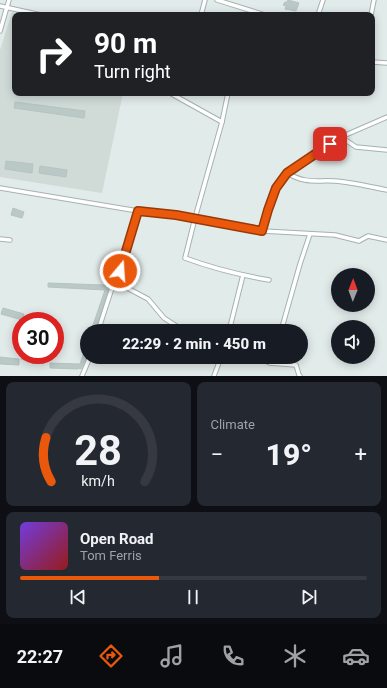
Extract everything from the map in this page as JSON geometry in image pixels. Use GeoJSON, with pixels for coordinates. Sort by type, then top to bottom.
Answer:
{"type":"FeatureCollection","features":[{"type":"Feature","properties":{"kind":"street"},"geometry":{"type":"LineString","coordinates":[[0,31],[9,0]]}},
{"type":"Feature","properties":{"kind":"street"},"geometry":{"type":"LineString","coordinates":[[202,12],[205,0]]}},
{"type":"Feature","properties":{"kind":"street"},"geometry":{"type":"LineString","coordinates":[[217,0],[249,12]]}},
{"type":"Feature","properties":{"kind":"street"},"geometry":{"type":"LineString","coordinates":[[319,12],[323,0]]}},
{"type":"Feature","properties":{"kind":"street"},"geometry":{"type":"LineString","coordinates":[[372,12],[374,0]]}},
{"type":"Feature","properties":{"kind":"street"},"geometry":{"type":"LineString","coordinates":[[0,6],[30,12]]}},
{"type":"Feature","properties":{"kind":"street"},"geometry":{"type":"LineString","coordinates":[[375,62],[387,63]]}},
{"type":"Feature","properties":{"kind":"street"},"geometry":{"type":"LineString","coordinates":[[175,96],[222,122]]}},
{"type":"Feature","properties":{"kind":"street"},"geometry":{"type":"LineString","coordinates":[[227,96],[222,122],[194,218],[185,258],[204,265],[268,280]]}},
{"type":"Feature","properties":{"kind":"street"},"geometry":{"type":"LineString","coordinates":[[262,231],[276,188],[287,173],[341,137],[387,117]]}},
{"type":"Feature","properties":{"kind":"street"},"geometry":{"type":"LineString","coordinates":[[341,137],[356,147],[387,150]]}},
{"type":"Feature","properties":{"kind":"street"},"geometry":{"type":"LineString","coordinates":[[287,173],[293,177],[309,182],[336,181],[387,190]]}},
{"type":"Feature","properties":{"kind":"street"},"geometry":{"type":"LineString","coordinates":[[0,188],[138,211],[159,212],[262,231],[335,235],[360,241],[368,236],[387,240]]}},
{"type":"Feature","properties":{"kind":"street"},"geometry":{"type":"LineString","coordinates":[[100,324],[124,260],[138,211]]}},
{"type":"Feature","properties":{"kind":"street"},"geometry":{"type":"LineString","coordinates":[[283,324],[310,234]]}},
{"type":"Feature","properties":{"kind":"street"},"geometry":{"type":"LineString","coordinates":[[0,239],[10,240]]}},
{"type":"Feature","properties":{"kind":"street"},"geometry":{"type":"LineString","coordinates":[[231,324],[243,275]]}},
{"type":"Feature","properties":{"kind":"street"},"geometry":{"type":"LineString","coordinates":[[116,282],[148,299],[164,318],[173,324]]}},
{"type":"Feature","properties":{"kind":"street"},"geometry":{"type":"LineString","coordinates":[[82,376],[87,364]]}},
{"type":"Feature","properties":{"kind":"street"},"geometry":{"type":"LineString","coordinates":[[214,376],[218,364]]}},
{"type":"Feature","properties":{"kind":"street"},"geometry":{"type":"LineString","coordinates":[[279,364],[296,366],[300,376]]}},
{"type":"Feature","properties":{"kind":"shaded area"},"geometry":{"type":"Polygon","coordinates":[[[12,12],[12,96],[122,96],[102,193],[0,177],[0,50],[12,12]]]}},
{"type":"Feature","properties":{"kind":"building"},"geometry":{"type":"Polygon","coordinates":[[[288,0],[299,3],[296,11],[285,9],[286,6],[283,5],[288,0]]]}},
{"type":"Feature","properties":{"kind":"building"},"geometry":{"type":"Polygon","coordinates":[[[15,102],[85,111],[84,118],[14,108],[15,102]]]}},
{"type":"Feature","properties":{"kind":"building"},"geometry":{"type":"Polygon","coordinates":[[[6,161],[33,164],[32,173],[5,169],[6,161]]]}},
{"type":"Feature","properties":{"kind":"building"},"geometry":{"type":"Polygon","coordinates":[[[40,166],[67,170],[66,177],[39,173],[40,166]]]}},
{"type":"Feature","properties":{"kind":"building"},"geometry":{"type":"Polygon","coordinates":[[[13,208],[24,212],[22,218],[11,215],[13,208]]]}},
{"type":"Feature","properties":{"kind":"building"},"geometry":{"type":"Polygon","coordinates":[[[48,283],[104,285],[109,287],[97,324],[93,324],[105,290],[48,287],[48,283]]]}},
{"type":"Feature","properties":{"kind":"building"},"geometry":{"type":"Polygon","coordinates":[[[3,308],[17,312],[12,312],[12,317],[1,314],[3,308]]]}},
{"type":"Feature","properties":{"kind":"building"},"geometry":{"type":"Polygon","coordinates":[[[0,357],[12,358],[12,364],[19,365],[0,364],[0,357]]]}},
{"type":"Feature","properties":{"kind":"building"},"geometry":{"type":"Polygon","coordinates":[[[50,364],[83,364],[81,369],[50,368],[50,364]]]}},
{"type":"Feature","properties":{"kind":"route"},"geometry":{"type":"LineString","coordinates":[[120,271],[138,211],[159,212],[262,231],[276,188],[287,173],[330,144]]}}]}
